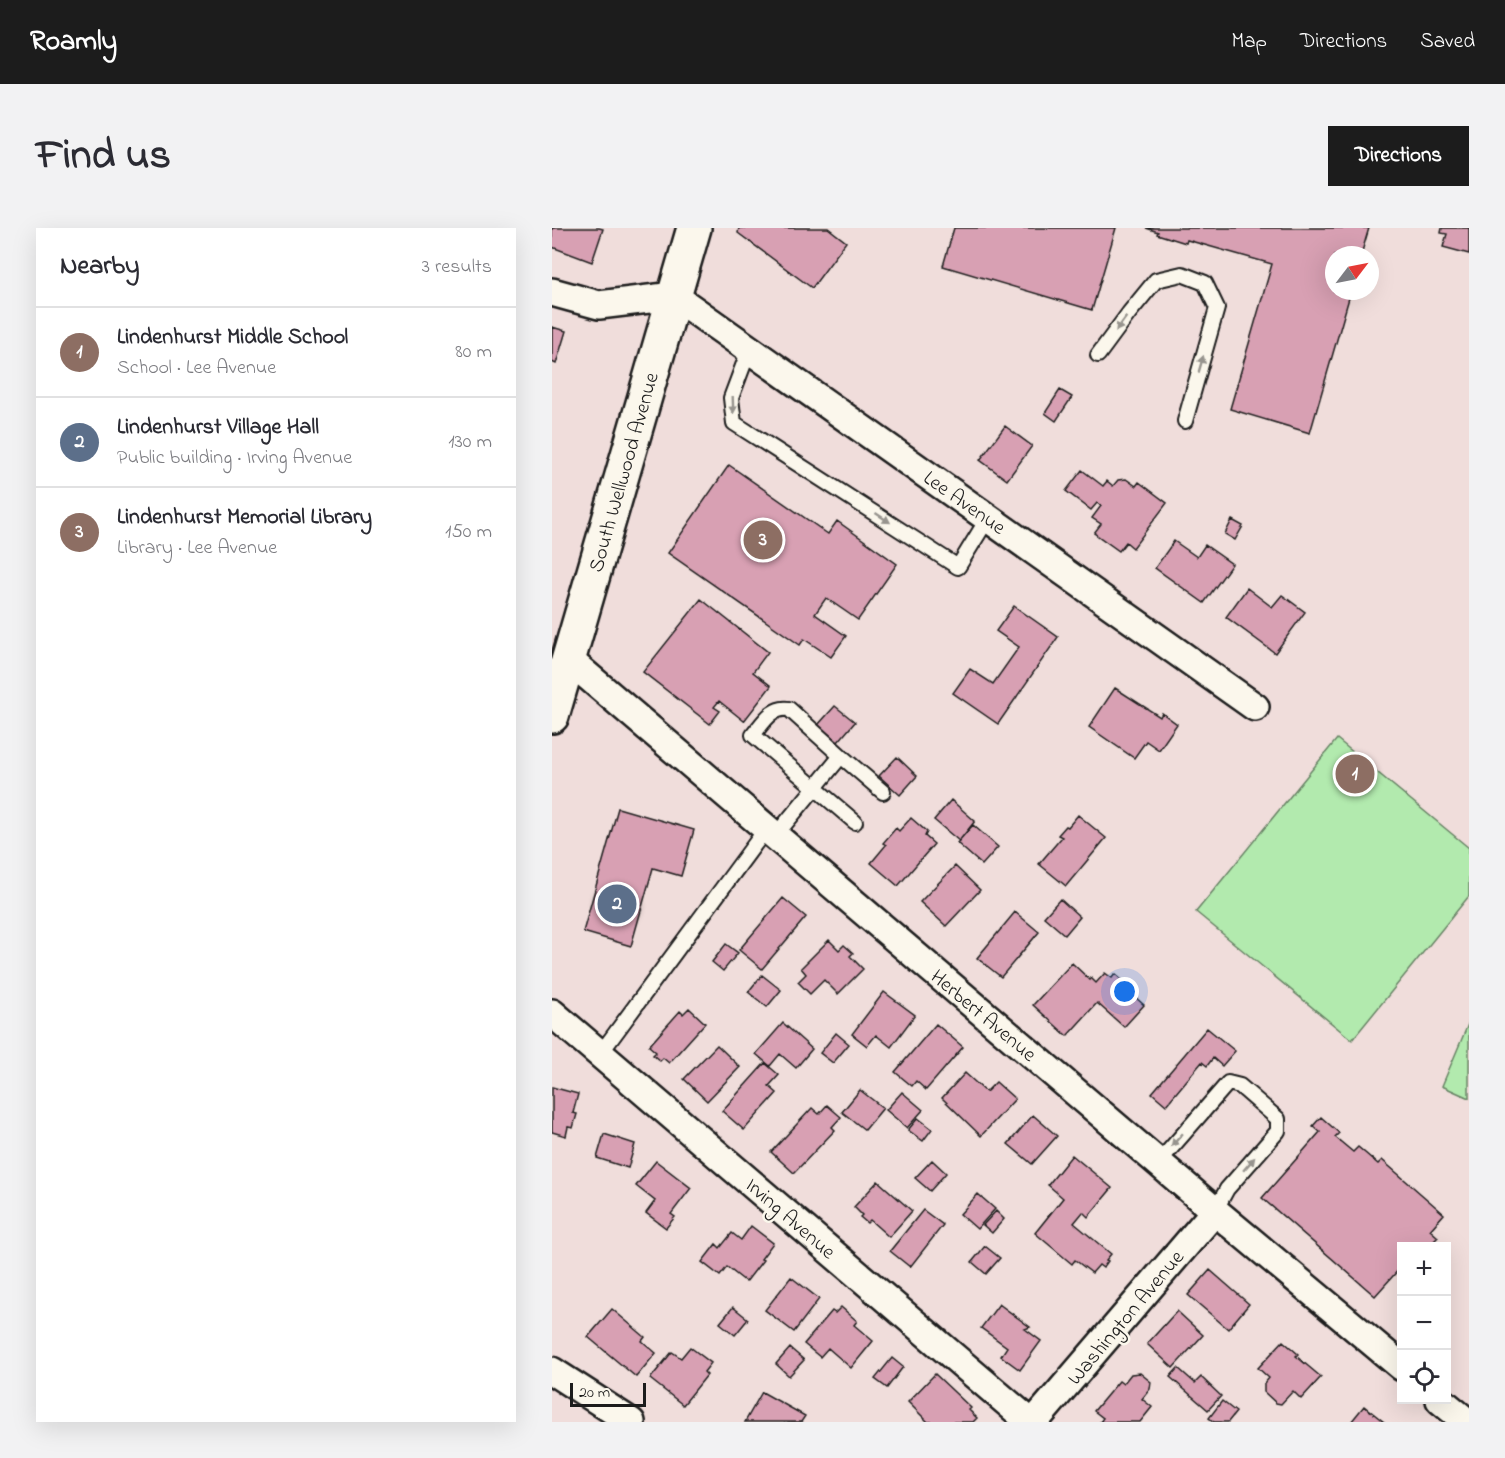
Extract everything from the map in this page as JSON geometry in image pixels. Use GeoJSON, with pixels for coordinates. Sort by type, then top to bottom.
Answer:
{"type":"FeatureCollection","features":[{"type":"Feature","properties":{"kind":"main road","name":"South Wellwood Avenue"},"geometry":{"type":"LineString","coordinates":[[552,716],[694,228]]}},
{"type":"Feature","properties":{"kind":"street"},"geometry":{"type":"LineString","coordinates":[[552,292],[599,305],[674,296]]}},
{"type":"Feature","properties":{"kind":"street","name":"Lee Avenue"},"geometry":{"type":"LineString","coordinates":[[674,296],[1255,707]]}},
{"type":"Feature","properties":{"kind":"street","name":"Herbert Avenue"},"geometry":{"type":"LineString","coordinates":[[568,660],[1397,1364]]}},
{"type":"Feature","properties":{"kind":"street","name":"Irving Avenue"},"geometry":{"type":"LineString","coordinates":[[552,1013],[1032,1422]]}},
{"type":"Feature","properties":{"kind":"street","name":"Washington Avenue"},"geometry":{"type":"LineString","coordinates":[[1032,1422],[1215,1211]]}},
{"type":"Feature","properties":{"kind":"street"},"geometry":{"type":"LineString","coordinates":[[552,1371],[631,1422]]}},
{"type":"Feature","properties":{"kind":"street"},"geometry":{"type":"LineString","coordinates":[[1445,1404],[1467,1422]]}},
{"type":"Feature","properties":{"kind":"lane"},"geometry":{"type":"LineString","coordinates":[[1098,355],[1156,279],[1182,274],[1205,283],[1217,308],[1185,421]]}},
{"type":"Feature","properties":{"kind":"lane"},"geometry":{"type":"LineString","coordinates":[[749,350],[731,398],[734,423],[958,567],[988,518]]}},
{"type":"Feature","properties":{"kind":"lane"},"geometry":{"type":"LineString","coordinates":[[855,822],[753,735],[775,710],[789,709],[883,792]]}},
{"type":"Feature","properties":{"kind":"lane"},"geometry":{"type":"LineString","coordinates":[[600,1054],[770,832],[815,788],[841,756]]}},
{"type":"Feature","properties":{"kind":"lane"},"geometry":{"type":"LineString","coordinates":[[1158,1163],[1228,1083],[1240,1086],[1278,1119],[1278,1131],[1227,1190],[1215,1211]]}},
{"type":"Feature","properties":{"kind":"green space"},"geometry":{"type":"Polygon","coordinates":[[[1337,739],[1469,848],[1469,896],[1352,1040],[1196,912],[1337,739]]]}},
{"type":"Feature","properties":{"kind":"green space"},"geometry":{"type":"Polygon","coordinates":[[[1469,1022],[1469,1098],[1442,1086],[1469,1022]]]}},
{"type":"Feature","properties":{"kind":"building"},"geometry":{"type":"Polygon","coordinates":[[[552,228],[603,229],[592,262],[552,247],[552,228]]]}},
{"type":"Feature","properties":{"kind":"building"},"geometry":{"type":"Polygon","coordinates":[[[739,228],[828,228],[846,242],[812,288],[738,233],[739,228]]]}},
{"type":"Feature","properties":{"kind":"building"},"geometry":{"type":"Polygon","coordinates":[[[954,228],[1116,228],[1092,310],[943,266],[954,228]]]}},
{"type":"Feature","properties":{"kind":"building"},"geometry":{"type":"Polygon","coordinates":[[[1146,228],[1369,228],[1364,246],[1325,246],[1325,300],[1348,300],[1310,433],[1230,409],[1272,264],[1187,240],[1186,243],[1157,234],[1158,232],[1146,228]]]}},
{"type":"Feature","properties":{"kind":"building"},"geometry":{"type":"Polygon","coordinates":[[[1442,228],[1469,228],[1469,254],[1443,247],[1447,234],[1441,233],[1442,228]]]}},
{"type":"Feature","properties":{"kind":"building"},"geometry":{"type":"Polygon","coordinates":[[[552,327],[566,331],[556,364],[552,362],[552,327]]]}},
{"type":"Feature","properties":{"kind":"building"},"geometry":{"type":"Polygon","coordinates":[[[1060,390],[1072,397],[1056,421],[1045,413],[1060,390]]]}},
{"type":"Feature","properties":{"kind":"building"},"geometry":{"type":"Polygon","coordinates":[[[1005,426],[1032,446],[1007,480],[980,460],[1005,426]]]}},
{"type":"Feature","properties":{"kind":"building"},"geometry":{"type":"Polygon","coordinates":[[[729,465],[828,534],[837,521],[897,564],[858,620],[826,598],[815,614],[846,636],[831,657],[804,639],[800,645],[668,553],[729,465]]]}},
{"type":"Feature","properties":{"kind":"building"},"geometry":{"type":"Polygon","coordinates":[[[1082,470],[1103,486],[1107,481],[1113,486],[1118,480],[1126,479],[1136,486],[1139,482],[1167,503],[1133,548],[1126,542],[1119,551],[1094,533],[1101,524],[1092,518],[1101,506],[1097,503],[1091,510],[1066,491],[1082,470]]]}},
{"type":"Feature","properties":{"kind":"building"},"geometry":{"type":"Polygon","coordinates":[[[1232,520],[1243,526],[1235,540],[1225,534],[1232,520]]]}},
{"type":"Feature","properties":{"kind":"building"},"geometry":{"type":"Polygon","coordinates":[[[1174,541],[1197,557],[1205,545],[1232,564],[1204,603],[1155,568],[1174,541]]]}},
{"type":"Feature","properties":{"kind":"building"},"geometry":{"type":"Polygon","coordinates":[[[1247,588],[1272,607],[1282,595],[1305,612],[1275,653],[1226,617],[1247,588]]]}},
{"type":"Feature","properties":{"kind":"building"},"geometry":{"type":"Polygon","coordinates":[[[701,599],[768,652],[753,672],[771,686],[744,721],[719,701],[714,707],[720,711],[710,724],[643,672],[701,599]]]}},
{"type":"Feature","properties":{"kind":"building"},"geometry":{"type":"Polygon","coordinates":[[[1014,606],[1058,637],[998,724],[953,693],[970,669],[993,684],[1019,647],[996,631],[1014,606]]]}},
{"type":"Feature","properties":{"kind":"building"},"geometry":{"type":"Polygon","coordinates":[[[1115,688],[1160,717],[1162,713],[1177,724],[1159,750],[1146,741],[1134,758],[1089,727],[1115,688]]]}},
{"type":"Feature","properties":{"kind":"building"},"geometry":{"type":"Polygon","coordinates":[[[835,706],[855,722],[838,742],[818,725],[835,706]]]}},
{"type":"Feature","properties":{"kind":"building"},"geometry":{"type":"Polygon","coordinates":[[[897,757],[917,776],[900,795],[879,776],[897,757]]]}},
{"type":"Feature","properties":{"kind":"building"},"geometry":{"type":"Polygon","coordinates":[[[951,800],[975,821],[959,841],[934,820],[951,800]]]}},
{"type":"Feature","properties":{"kind":"building"},"geometry":{"type":"Polygon","coordinates":[[[618,808],[694,830],[681,876],[653,868],[631,946],[583,932],[618,808]]]}},
{"type":"Feature","properties":{"kind":"building"},"geometry":{"type":"Polygon","coordinates":[[[1078,815],[1106,838],[1066,886],[1039,864],[1062,837],[1058,835],[1078,815]]]}},
{"type":"Feature","properties":{"kind":"building"},"geometry":{"type":"Polygon","coordinates":[[[911,818],[927,832],[925,836],[934,844],[898,886],[871,863],[886,845],[883,843],[896,828],[899,831],[911,818]]]}},
{"type":"Feature","properties":{"kind":"building"},"geometry":{"type":"Polygon","coordinates":[[[973,825],[998,847],[982,865],[957,843],[973,825]]]}},
{"type":"Feature","properties":{"kind":"building"},"geometry":{"type":"Polygon","coordinates":[[[955,866],[980,890],[946,926],[920,902],[955,866]]]}},
{"type":"Feature","properties":{"kind":"building"},"geometry":{"type":"Polygon","coordinates":[[[783,898],[806,917],[762,969],[739,950],[783,898]]]}},
{"type":"Feature","properties":{"kind":"building"},"geometry":{"type":"Polygon","coordinates":[[[1060,899],[1080,917],[1065,935],[1044,917],[1060,899]]]}},
{"type":"Feature","properties":{"kind":"building"},"geometry":{"type":"Polygon","coordinates":[[[1015,912],[1039,932],[1001,977],[977,958],[1015,912]]]}},
{"type":"Feature","properties":{"kind":"building"},"geometry":{"type":"Polygon","coordinates":[[[829,940],[839,950],[844,945],[853,953],[850,956],[863,969],[838,994],[824,980],[810,994],[798,982],[806,974],[801,968],[829,940]]]}},
{"type":"Feature","properties":{"kind":"building"},"geometry":{"type":"Polygon","coordinates":[[[726,944],[738,953],[723,971],[712,962],[726,944]]]}},
{"type":"Feature","properties":{"kind":"building"},"geometry":{"type":"Polygon","coordinates":[[[1072,963],[1096,983],[1105,973],[1112,978],[1115,974],[1137,993],[1134,996],[1144,1005],[1124,1027],[1097,1003],[1067,1036],[1033,1005],[1072,963]]]}},
{"type":"Feature","properties":{"kind":"building"},"geometry":{"type":"Polygon","coordinates":[[[762,975],[781,990],[767,1007],[748,992],[762,975]]]}},
{"type":"Feature","properties":{"kind":"building"},"geometry":{"type":"Polygon","coordinates":[[[884,992],[915,1015],[891,1047],[876,1035],[867,1046],[852,1034],[884,992]]]}},
{"type":"Feature","properties":{"kind":"building"},"geometry":{"type":"Polygon","coordinates":[[[689,1008],[705,1023],[669,1063],[663,1058],[660,1061],[653,1055],[656,1052],[649,1046],[680,1011],[683,1014],[689,1008]]]}},
{"type":"Feature","properties":{"kind":"building"},"geometry":{"type":"Polygon","coordinates":[[[783,1023],[812,1049],[796,1068],[780,1054],[770,1066],[756,1054],[783,1023]]]}},
{"type":"Feature","properties":{"kind":"building"},"geometry":{"type":"Polygon","coordinates":[[[936,1024],[963,1047],[926,1090],[916,1081],[912,1086],[895,1072],[936,1024]]]}},
{"type":"Feature","properties":{"kind":"building"},"geometry":{"type":"Polygon","coordinates":[[[1207,1028],[1235,1051],[1222,1066],[1213,1058],[1207,1066],[1202,1062],[1166,1105],[1152,1093],[1207,1028]]]}},
{"type":"Feature","properties":{"kind":"building"},"geometry":{"type":"Polygon","coordinates":[[[836,1033],[849,1044],[833,1063],[820,1053],[836,1033]]]}},
{"type":"Feature","properties":{"kind":"building"},"geometry":{"type":"Polygon","coordinates":[[[717,1045],[740,1067],[707,1101],[684,1079],[717,1045]]]}},
{"type":"Feature","properties":{"kind":"building"},"geometry":{"type":"Polygon","coordinates":[[[765,1063],[779,1075],[769,1086],[777,1093],[744,1130],[722,1111],[765,1063]]]}},
{"type":"Feature","properties":{"kind":"building"},"geometry":{"type":"Polygon","coordinates":[[[965,1073],[986,1092],[996,1082],[1015,1099],[981,1136],[942,1098],[965,1073]]]}},
{"type":"Feature","properties":{"kind":"building"},"geometry":{"type":"Polygon","coordinates":[[[552,1087],[578,1094],[573,1113],[577,1114],[573,1128],[568,1127],[566,1136],[552,1132],[552,1087]]]}},
{"type":"Feature","properties":{"kind":"building"},"geometry":{"type":"Polygon","coordinates":[[[860,1090],[883,1108],[865,1130],[842,1112],[860,1090]]]}},
{"type":"Feature","properties":{"kind":"building"},"geometry":{"type":"Polygon","coordinates":[[[902,1092],[923,1110],[907,1128],[886,1110],[902,1092]]]}},
{"type":"Feature","properties":{"kind":"building"},"geometry":{"type":"Polygon","coordinates":[[[827,1105],[841,1117],[832,1127],[835,1130],[794,1173],[771,1152],[812,1108],[819,1114],[827,1105]]]}},
{"type":"Feature","properties":{"kind":"building"},"geometry":{"type":"Polygon","coordinates":[[[1033,1115],[1057,1136],[1032,1164],[1008,1144],[1033,1115]]]}},
{"type":"Feature","properties":{"kind":"building"},"geometry":{"type":"Polygon","coordinates":[[[1321,1117],[1339,1133],[1335,1137],[1353,1152],[1358,1147],[1378,1164],[1382,1160],[1444,1214],[1430,1230],[1438,1237],[1433,1242],[1397,1242],[1397,1272],[1375,1296],[1262,1198],[1320,1132],[1313,1126],[1321,1117]]]}},
{"type":"Feature","properties":{"kind":"building"},"geometry":{"type":"Polygon","coordinates":[[[918,1118],[932,1129],[923,1141],[908,1130],[918,1118]]]}},
{"type":"Feature","properties":{"kind":"building"},"geometry":{"type":"Polygon","coordinates":[[[604,1134],[635,1144],[628,1168],[597,1158],[604,1134]]]}},
{"type":"Feature","properties":{"kind":"building"},"geometry":{"type":"Polygon","coordinates":[[[1072,1155],[1112,1188],[1088,1217],[1083,1212],[1074,1223],[1111,1254],[1103,1268],[1099,1265],[1092,1273],[1075,1260],[1072,1264],[1035,1233],[1063,1198],[1048,1185],[1072,1155]]]}},
{"type":"Feature","properties":{"kind":"building"},"geometry":{"type":"Polygon","coordinates":[[[932,1160],[946,1173],[930,1191],[915,1178],[932,1160]]]}},
{"type":"Feature","properties":{"kind":"building"},"geometry":{"type":"Polygon","coordinates":[[[656,1161],[691,1188],[671,1214],[675,1217],[666,1228],[646,1213],[655,1201],[636,1186],[656,1161]]]}},
{"type":"Feature","properties":{"kind":"building"},"geometry":{"type":"Polygon","coordinates":[[[878,1181],[912,1211],[889,1237],[870,1220],[867,1223],[860,1217],[862,1215],[854,1207],[878,1181]]]}},
{"type":"Feature","properties":{"kind":"building"},"geometry":{"type":"Polygon","coordinates":[[[978,1194],[995,1209],[977,1229],[960,1214],[978,1194]]]}},
{"type":"Feature","properties":{"kind":"building"},"geometry":{"type":"Polygon","coordinates":[[[923,1210],[943,1225],[910,1267],[890,1251],[923,1210]]]}},
{"type":"Feature","properties":{"kind":"building"},"geometry":{"type":"Polygon","coordinates":[[[996,1211],[1004,1219],[992,1233],[983,1225],[996,1211]]]}},
{"type":"Feature","properties":{"kind":"building"},"geometry":{"type":"Polygon","coordinates":[[[751,1226],[773,1243],[746,1282],[727,1267],[720,1276],[702,1262],[716,1244],[720,1248],[732,1233],[741,1240],[751,1226]]]}},
{"type":"Feature","properties":{"kind":"building"},"geometry":{"type":"Polygon","coordinates":[[[985,1246],[1000,1258],[986,1274],[972,1262],[985,1246]]]}},
{"type":"Feature","properties":{"kind":"building"},"geometry":{"type":"Polygon","coordinates":[[[1210,1270],[1249,1304],[1228,1329],[1188,1295],[1210,1270]]]}},
{"type":"Feature","properties":{"kind":"building"},"geometry":{"type":"Polygon","coordinates":[[[791,1277],[819,1299],[794,1332],[765,1310],[791,1277]]]}},
{"type":"Feature","properties":{"kind":"building"},"geometry":{"type":"Polygon","coordinates":[[[999,1304],[1030,1327],[1025,1329],[1041,1341],[1020,1370],[1001,1356],[1007,1347],[981,1328],[999,1304]]]}},
{"type":"Feature","properties":{"kind":"building"},"geometry":{"type":"Polygon","coordinates":[[[733,1307],[748,1319],[735,1335],[720,1323],[733,1307]]]}},
{"type":"Feature","properties":{"kind":"building"},"geometry":{"type":"Polygon","coordinates":[[[841,1307],[857,1321],[854,1325],[873,1341],[851,1368],[828,1348],[820,1357],[804,1344],[832,1311],[835,1313],[841,1307]]]}},
{"type":"Feature","properties":{"kind":"building"},"geometry":{"type":"Polygon","coordinates":[[[612,1309],[645,1337],[642,1341],[656,1353],[636,1377],[588,1337],[612,1309]]]}},
{"type":"Feature","properties":{"kind":"building"},"geometry":{"type":"Polygon","coordinates":[[[1177,1311],[1203,1335],[1173,1368],[1147,1344],[1177,1311]]]}},
{"type":"Feature","properties":{"kind":"building"},"geometry":{"type":"Polygon","coordinates":[[[1283,1341],[1298,1354],[1296,1356],[1321,1377],[1301,1399],[1293,1391],[1281,1404],[1276,1403],[1264,1392],[1264,1384],[1269,1378],[1258,1368],[1283,1341]]]}},
{"type":"Feature","properties":{"kind":"building"},"geometry":{"type":"Polygon","coordinates":[[[690,1347],[711,1363],[704,1372],[707,1375],[683,1405],[650,1379],[672,1352],[681,1358],[690,1347]]]}},
{"type":"Feature","properties":{"kind":"building"},"geometry":{"type":"Polygon","coordinates":[[[790,1348],[804,1360],[789,1376],[776,1364],[790,1348]]]}},
{"type":"Feature","properties":{"kind":"building"},"geometry":{"type":"Polygon","coordinates":[[[892,1358],[903,1367],[887,1388],[875,1379],[892,1358]]]}},
{"type":"Feature","properties":{"kind":"building"},"geometry":{"type":"Polygon","coordinates":[[[1178,1368],[1195,1383],[1201,1377],[1221,1396],[1208,1410],[1170,1377],[1178,1368]]]}},
{"type":"Feature","properties":{"kind":"building"},"geometry":{"type":"Polygon","coordinates":[[[1140,1373],[1151,1382],[1150,1389],[1142,1399],[1152,1407],[1140,1422],[1100,1422],[1103,1418],[1094,1411],[1119,1381],[1123,1384],[1131,1374],[1140,1373]]]}},
{"type":"Feature","properties":{"kind":"building"},"geometry":{"type":"Polygon","coordinates":[[[935,1374],[971,1408],[969,1410],[977,1418],[973,1422],[928,1422],[908,1402],[935,1374]]]}},
{"type":"Feature","properties":{"kind":"building"},"geometry":{"type":"Polygon","coordinates":[[[762,1392],[805,1416],[801,1422],[745,1422],[762,1392]]]}},
{"type":"Feature","properties":{"kind":"building"},"geometry":{"type":"Polygon","coordinates":[[[1222,1401],[1236,1412],[1228,1422],[1214,1422],[1209,1418],[1222,1401]]]}},
{"type":"Feature","properties":{"kind":"building"},"geometry":{"type":"Polygon","coordinates":[[[1364,1406],[1384,1422],[1351,1422],[1364,1406]]]}},
{"type":"Feature","properties":{"kind":"place","name":"Lindenhurst Memorial Library"},"geometry":{"type":"Point","coordinates":[763,540]}},
{"type":"Feature","properties":{"kind":"place","name":"Lindenhurst Middle School"},"geometry":{"type":"Point","coordinates":[1355,774]}},
{"type":"Feature","properties":{"kind":"place","name":"Lindenhurst Village Hall"},"geometry":{"type":"Point","coordinates":[617,904]}}]}
